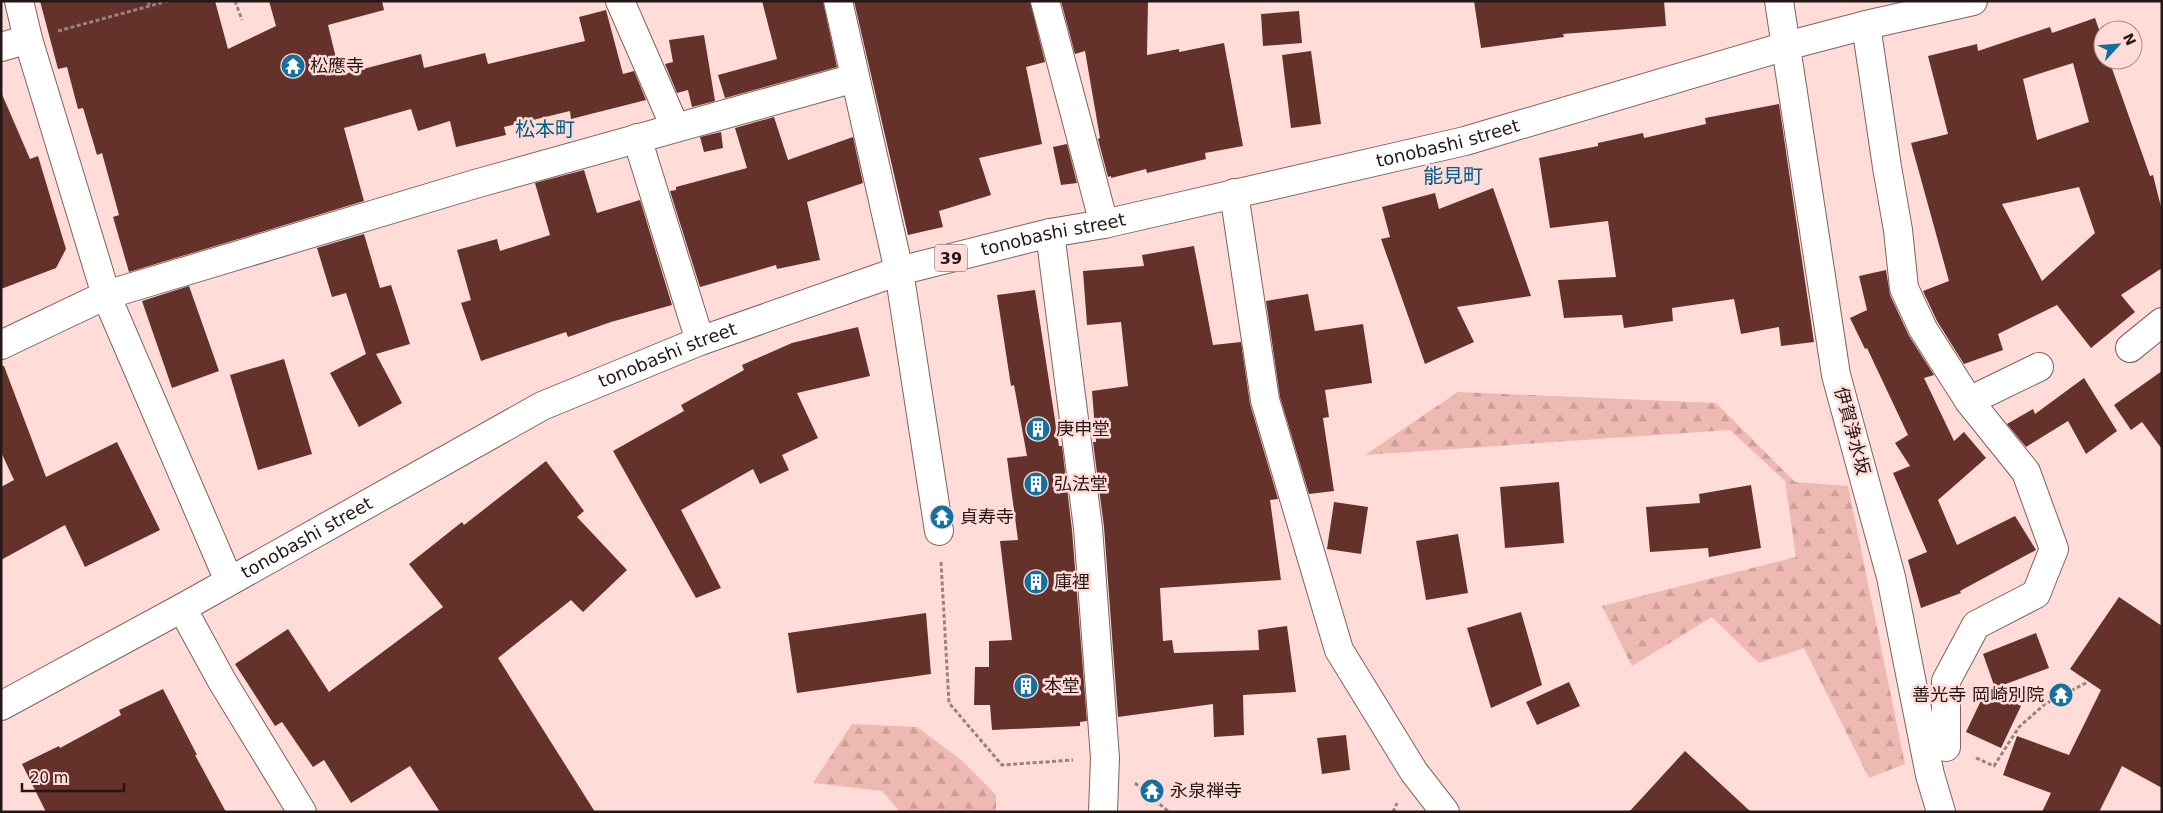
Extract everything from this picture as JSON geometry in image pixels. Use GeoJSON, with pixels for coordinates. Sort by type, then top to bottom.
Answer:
{"type":"FeatureCollection","features":[{"type":"Feature","properties":{"kind":"street"},"geometry":{"type":"LineString","coordinates":[[19,1],[28,39],[106,295],[229,581]]}},
{"type":"Feature","properties":{"kind":"street"},"geometry":{"type":"LineString","coordinates":[[620,1],[676,127]]}},
{"type":"Feature","properties":{"kind":"street"},"geometry":{"type":"LineString","coordinates":[[838,1],[899,271],[939,531]]}},
{"type":"Feature","properties":{"kind":"street"},"geometry":{"type":"LineString","coordinates":[[1045,1],[1104,224]]}},
{"type":"Feature","properties":{"kind":"street","name":"伊賀浄水坂"},"geometry":{"type":"LineString","coordinates":[[1779,1],[1836,376],[1891,577],[1930,775],[1941,812]]}},
{"type":"Feature","properties":{"kind":"street","name":"tonobashi street"},"geometry":{"type":"LineString","coordinates":[[1,706],[182,608],[542,406],[700,341],[899,271],[1050,233],[1104,224],[1465,141],[1786,46],[1866,25],[1972,1]]}},
{"type":"Feature","properties":{"kind":"street"},"geometry":{"type":"LineString","coordinates":[[1866,25],[1898,230],[1904,288],[1923,329],[1969,400],[2026,472],[2054,549],[2036,594],[1976,625],[1946,682],[1946,747]]}},
{"type":"Feature","properties":{"kind":"street"},"geometry":{"type":"LineString","coordinates":[[1,47],[28,39]]}},
{"type":"Feature","properties":{"kind":"street"},"geometry":{"type":"LineString","coordinates":[[1,344],[106,295],[374,214],[637,138],[855,78]]}},
{"type":"Feature","properties":{"kind":"street"},"geometry":{"type":"LineString","coordinates":[[637,138],[700,341]]}},
{"type":"Feature","properties":{"kind":"street"},"geometry":{"type":"LineString","coordinates":[[1234,193],[1265,400],[1339,650],[1414,772],[1444,812]]}},
{"type":"Feature","properties":{"kind":"street"},"geometry":{"type":"LineString","coordinates":[[1050,233],[1088,528],[1105,758],[1103,812]]}},
{"type":"Feature","properties":{"kind":"street"},"geometry":{"type":"LineString","coordinates":[[2130,348],[2162,322]]}},
{"type":"Feature","properties":{"kind":"street"},"geometry":{"type":"LineString","coordinates":[[1969,400],[2039,367]]}},
{"type":"Feature","properties":{"kind":"street"},"geometry":{"type":"LineString","coordinates":[[182,608],[222,681],[302,812]]}},
{"type":"Feature","properties":{"kind":"path"},"geometry":{"type":"LineString","coordinates":[[148,1],[150,6]]}},
{"type":"Feature","properties":{"kind":"path"},"geometry":{"type":"LineString","coordinates":[[28,39],[168,1]]}},
{"type":"Feature","properties":{"kind":"path"},"geometry":{"type":"LineString","coordinates":[[235,1],[242,20]]}},
{"type":"Feature","properties":{"kind":"path"},"geometry":{"type":"LineString","coordinates":[[939,531],[949,703],[1002,765],[1105,758]]}},
{"type":"Feature","properties":{"kind":"path"},"geometry":{"type":"LineString","coordinates":[[1946,747],[1994,766],[2019,727],[2045,704],[2088,682]]}},
{"type":"Feature","properties":{"kind":"green space"},"geometry":{"type":"Polygon","coordinates":[[[1458,392],[1716,403],[1795,482],[1848,486],[1905,764],[1869,778],[1804,648],[1759,663],[1712,617],[1632,666],[1602,606],[1796,557],[1785,481],[1730,430],[1365,455],[1458,392]]]}},
{"type":"Feature","properties":{"kind":"green space"},"geometry":{"type":"Polygon","coordinates":[[[852,724],[917,727],[961,760],[996,795],[996,812],[900,812],[882,791],[813,783],[852,724]]]}},
{"type":"Feature","properties":{"kind":"building"},"geometry":{"type":"Polygon","coordinates":[[[40,1],[215,1],[228,49],[276,26],[269,1],[382,1],[384,10],[328,25],[340,75],[421,54],[424,68],[485,53],[488,64],[585,41],[579,17],[606,10],[623,74],[634,71],[646,100],[571,119],[570,111],[504,127],[506,135],[456,147],[450,121],[418,131],[411,109],[344,128],[364,201],[129,272],[113,217],[119,215],[102,153],[97,155],[83,108],[78,109],[67,67],[58,69],[40,1]]]}},
{"type":"Feature","properties":{"kind":"building"},"geometry":{"type":"Polygon","coordinates":[[[762,1],[823,1],[837,67],[725,98],[718,75],[777,59],[762,1]]]}},
{"type":"Feature","properties":{"kind":"building"},"geometry":{"type":"Polygon","coordinates":[[[854,1],[1030,1],[1045,62],[1026,67],[1042,144],[979,158],[991,195],[939,211],[943,227],[908,235],[854,1]]]}},
{"type":"Feature","properties":{"kind":"building"},"geometry":{"type":"Polygon","coordinates":[[[1061,1],[1148,1],[1147,55],[1179,49],[1179,52],[1224,43],[1243,146],[1205,153],[1206,159],[1147,173],[1146,169],[1111,178],[1111,176],[1108,177],[1098,139],[1100,138],[1085,51],[1075,54],[1061,1]]]}},
{"type":"Feature","properties":{"kind":"building"},"geometry":{"type":"Polygon","coordinates":[[[1474,1],[1664,1],[1666,26],[1563,34],[1564,37],[1481,48],[1474,1]]]}},
{"type":"Feature","properties":{"kind":"building"},"geometry":{"type":"Polygon","coordinates":[[[1299,11],[1302,43],[1263,46],[1261,14],[1299,11]]]}},
{"type":"Feature","properties":{"kind":"building"},"geometry":{"type":"Polygon","coordinates":[[[2095,18],[2096,20],[2093,20],[2093,70],[2113,70],[2150,176],[2153,175],[2162,211],[2162,268],[2121,295],[2135,312],[2091,348],[2057,305],[1998,334],[2003,350],[1964,364],[1937,321],[1923,291],[1949,281],[1911,143],[1948,134],[1928,56],[1977,44],[1978,51],[2050,27],[2052,33],[2095,18]],[[2073,63],[2023,79],[2037,140],[2089,122],[2073,63]],[[2079,187],[2002,204],[2042,281],[2095,233],[2079,187]]]}},
{"type":"Feature","properties":{"kind":"building"},"geometry":{"type":"Polygon","coordinates":[[[704,35],[715,101],[692,107],[688,90],[677,93],[665,64],[673,62],[669,40],[704,35]]]}},
{"type":"Feature","properties":{"kind":"building"},"geometry":{"type":"Polygon","coordinates":[[[1311,51],[1321,124],[1291,128],[1282,55],[1311,51]]]}},
{"type":"Feature","properties":{"kind":"building"},"geometry":{"type":"Polygon","coordinates":[[[1,92],[30,159],[38,156],[66,249],[56,268],[1,289],[1,92]]]}},
{"type":"Feature","properties":{"kind":"building"},"geometry":{"type":"Polygon","coordinates":[[[1779,104],[1814,342],[1781,346],[1779,327],[1741,334],[1734,299],[1672,308],[1673,321],[1624,328],[1622,315],[1564,318],[1558,280],[1616,277],[1608,221],[1550,228],[1539,158],[1598,146],[1598,143],[1643,133],[1644,138],[1706,124],[1705,118],[1779,104]]]}},
{"type":"Feature","properties":{"kind":"building"},"geometry":{"type":"Polygon","coordinates":[[[774,117],[788,160],[853,137],[863,183],[807,202],[820,260],[777,269],[776,265],[700,287],[670,191],[676,190],[676,187],[747,168],[735,128],[774,117]]]}},
{"type":"Feature","properties":{"kind":"building"},"geometry":{"type":"Polygon","coordinates":[[[721,132],[723,148],[704,152],[700,137],[721,132]]]}},
{"type":"Feature","properties":{"kind":"building"},"geometry":{"type":"Polygon","coordinates":[[[1067,144],[1077,183],[1061,185],[1053,147],[1067,144]]]}},
{"type":"Feature","properties":{"kind":"building"},"geometry":{"type":"Polygon","coordinates":[[[584,170],[597,213],[640,200],[672,305],[611,322],[568,337],[566,332],[481,361],[461,303],[471,300],[457,250],[497,239],[500,251],[550,235],[535,183],[584,170]]]}},
{"type":"Feature","properties":{"kind":"building"},"geometry":{"type":"Polygon","coordinates":[[[1493,188],[1531,296],[1457,307],[1474,342],[1425,364],[1381,239],[1390,237],[1382,207],[1435,193],[1439,209],[1493,188]]]}},
{"type":"Feature","properties":{"kind":"building"},"geometry":{"type":"Polygon","coordinates":[[[364,234],[380,288],[391,285],[410,344],[376,354],[402,403],[359,427],[330,373],[366,354],[346,293],[332,297],[317,248],[364,234]]]}},
{"type":"Feature","properties":{"kind":"building"},"geometry":{"type":"Polygon","coordinates":[[[1194,246],[1213,345],[1241,342],[1250,404],[1278,499],[1270,500],[1281,580],[1160,588],[1163,641],[1172,640],[1174,653],[1259,650],[1258,630],[1287,626],[1296,692],[1243,695],[1244,735],[1214,737],[1213,704],[1118,717],[1104,527],[1093,442],[1096,442],[1092,391],[1128,386],[1121,322],[1087,325],[1083,271],[1144,266],[1142,255],[1194,246]]]}},
{"type":"Feature","properties":{"kind":"building"},"geometry":{"type":"Polygon","coordinates":[[[1886,270],[1890,295],[1909,336],[1934,375],[1924,378],[1954,441],[1964,432],[1986,458],[1938,500],[1957,545],[2015,516],[2036,550],[1960,591],[1961,593],[1921,608],[1908,560],[1927,552],[1893,473],[1910,466],[1895,443],[1908,435],[1867,348],[1865,349],[1850,318],[1867,310],[1859,276],[1886,270]]]}},
{"type":"Feature","properties":{"kind":"building"},"geometry":{"type":"Polygon","coordinates":[[[189,286],[219,371],[172,388],[142,301],[189,286]]]}},
{"type":"Feature","properties":{"kind":"building"},"geometry":{"type":"Polygon","coordinates":[[[1035,290],[1059,446],[1062,446],[1072,530],[1087,721],[1080,722],[1080,726],[992,730],[990,705],[974,705],[975,667],[989,667],[989,641],[1012,640],[1000,541],[1018,540],[1007,458],[1027,456],[1014,385],[1011,386],[997,295],[1035,290]]]}},
{"type":"Feature","properties":{"kind":"building"},"geometry":{"type":"Polygon","coordinates":[[[1308,294],[1315,331],[1363,324],[1372,383],[1325,390],[1329,417],[1323,418],[1334,491],[1309,494],[1280,397],[1266,301],[1308,294]]]}},
{"type":"Feature","properties":{"kind":"building"},"geometry":{"type":"Polygon","coordinates":[[[858,327],[870,376],[797,393],[818,438],[782,455],[789,470],[760,484],[753,469],[681,510],[721,588],[696,598],[613,451],[684,411],[681,405],[744,370],[742,365],[792,343],[858,327]]]}},
{"type":"Feature","properties":{"kind":"building"},"geometry":{"type":"Polygon","coordinates":[[[284,359],[312,454],[258,470],[230,375],[284,359]]]}},
{"type":"Feature","properties":{"kind":"building"},"geometry":{"type":"Polygon","coordinates":[[[1,366],[4,366],[46,477],[117,442],[160,530],[85,567],[65,525],[1,560],[1,487],[14,480],[1,452],[1,366]]]}},
{"type":"Feature","properties":{"kind":"building"},"geometry":{"type":"Polygon","coordinates":[[[2162,371],[2162,449],[2142,422],[2131,430],[2114,405],[2162,371]]]}},
{"type":"Feature","properties":{"kind":"building"},"geometry":{"type":"Polygon","coordinates":[[[2084,378],[2117,431],[2086,454],[2068,421],[2026,447],[2007,424],[2033,409],[2035,414],[2084,378]]]}},
{"type":"Feature","properties":{"kind":"building"},"geometry":{"type":"Polygon","coordinates":[[[546,461],[584,511],[577,517],[627,570],[583,612],[571,600],[498,658],[595,812],[440,812],[410,766],[351,803],[324,760],[313,767],[282,722],[275,726],[235,664],[288,629],[329,692],[443,607],[409,564],[462,522],[464,525],[546,461]]]}},
{"type":"Feature","properties":{"kind":"building"},"geometry":{"type":"Polygon","coordinates":[[[1559,482],[1564,543],[1505,548],[1500,487],[1559,482]]]}},
{"type":"Feature","properties":{"kind":"building"},"geometry":{"type":"Polygon","coordinates":[[[1751,485],[1761,548],[1709,557],[1708,548],[1650,552],[1646,507],[1700,503],[1699,494],[1751,485]]]}},
{"type":"Feature","properties":{"kind":"building"},"geometry":{"type":"Polygon","coordinates":[[[1334,502],[1368,507],[1361,554],[1327,549],[1334,502]]]}},
{"type":"Feature","properties":{"kind":"building"},"geometry":{"type":"Polygon","coordinates":[[[1458,534],[1468,593],[1426,600],[1416,541],[1458,534]]]}},
{"type":"Feature","properties":{"kind":"building"},"geometry":{"type":"Polygon","coordinates":[[[2119,597],[2162,626],[2162,788],[2122,766],[2099,812],[2042,812],[2051,793],[2003,775],[2017,736],[2069,755],[2101,690],[2070,669],[2119,597]]]}},
{"type":"Feature","properties":{"kind":"building"},"geometry":{"type":"Polygon","coordinates":[[[1521,612],[1542,685],[1491,708],[1467,628],[1521,612]]]}},
{"type":"Feature","properties":{"kind":"building"},"geometry":{"type":"Polygon","coordinates":[[[926,613],[931,674],[797,693],[788,633],[926,613]]]}},
{"type":"Feature","properties":{"kind":"building"},"geometry":{"type":"Polygon","coordinates":[[[2036,633],[2049,668],[1995,688],[1983,654],[2036,633]]]}},
{"type":"Feature","properties":{"kind":"building"},"geometry":{"type":"Polygon","coordinates":[[[1569,682],[1580,706],[1537,725],[1526,702],[1569,682]]]}},
{"type":"Feature","properties":{"kind":"building"},"geometry":{"type":"Polygon","coordinates":[[[163,689],[197,755],[195,755],[226,812],[46,812],[22,764],[59,746],[60,748],[121,715],[119,710],[163,689]]]}},
{"type":"Feature","properties":{"kind":"building"},"geometry":{"type":"Polygon","coordinates":[[[1986,690],[2021,706],[2001,748],[1966,732],[1986,690]]]}},
{"type":"Feature","properties":{"kind":"building"},"geometry":{"type":"Polygon","coordinates":[[[1346,735],[1350,770],[1322,774],[1317,738],[1346,735]]]}},
{"type":"Feature","properties":{"kind":"building"},"geometry":{"type":"Polygon","coordinates":[[[1685,751],[1751,812],[1629,812],[1685,751]]]}},
{"type":"Feature","properties":{"kind":"place","name":"松應寺"},"geometry":{"type":"Point","coordinates":[293,66]}},
{"type":"Feature","properties":{"kind":"place","name":"庚申堂"},"geometry":{"type":"Point","coordinates":[1038,429]}},
{"type":"Feature","properties":{"kind":"place","name":"弘法堂"},"geometry":{"type":"Point","coordinates":[1036,484]}},
{"type":"Feature","properties":{"kind":"place","name":"貞寿寺"},"geometry":{"type":"Point","coordinates":[942,517]}},
{"type":"Feature","properties":{"kind":"place","name":"庫裡"},"geometry":{"type":"Point","coordinates":[1036,582]}},
{"type":"Feature","properties":{"kind":"place","name":"本堂"},"geometry":{"type":"Point","coordinates":[1026,686]}},
{"type":"Feature","properties":{"kind":"place","name":"善光寺 岡崎別院"},"geometry":{"type":"Point","coordinates":[2061,695]}},
{"type":"Feature","properties":{"kind":"place","name":"永泉禅寺"},"geometry":{"type":"Point","coordinates":[1152,791]}},
{"type":"Feature","properties":{"kind":"district","name":"松本町"},"geometry":{"type":"Point","coordinates":[545,129]}},
{"type":"Feature","properties":{"kind":"district","name":"能見町"},"geometry":{"type":"Point","coordinates":[1453,176]}}]}
